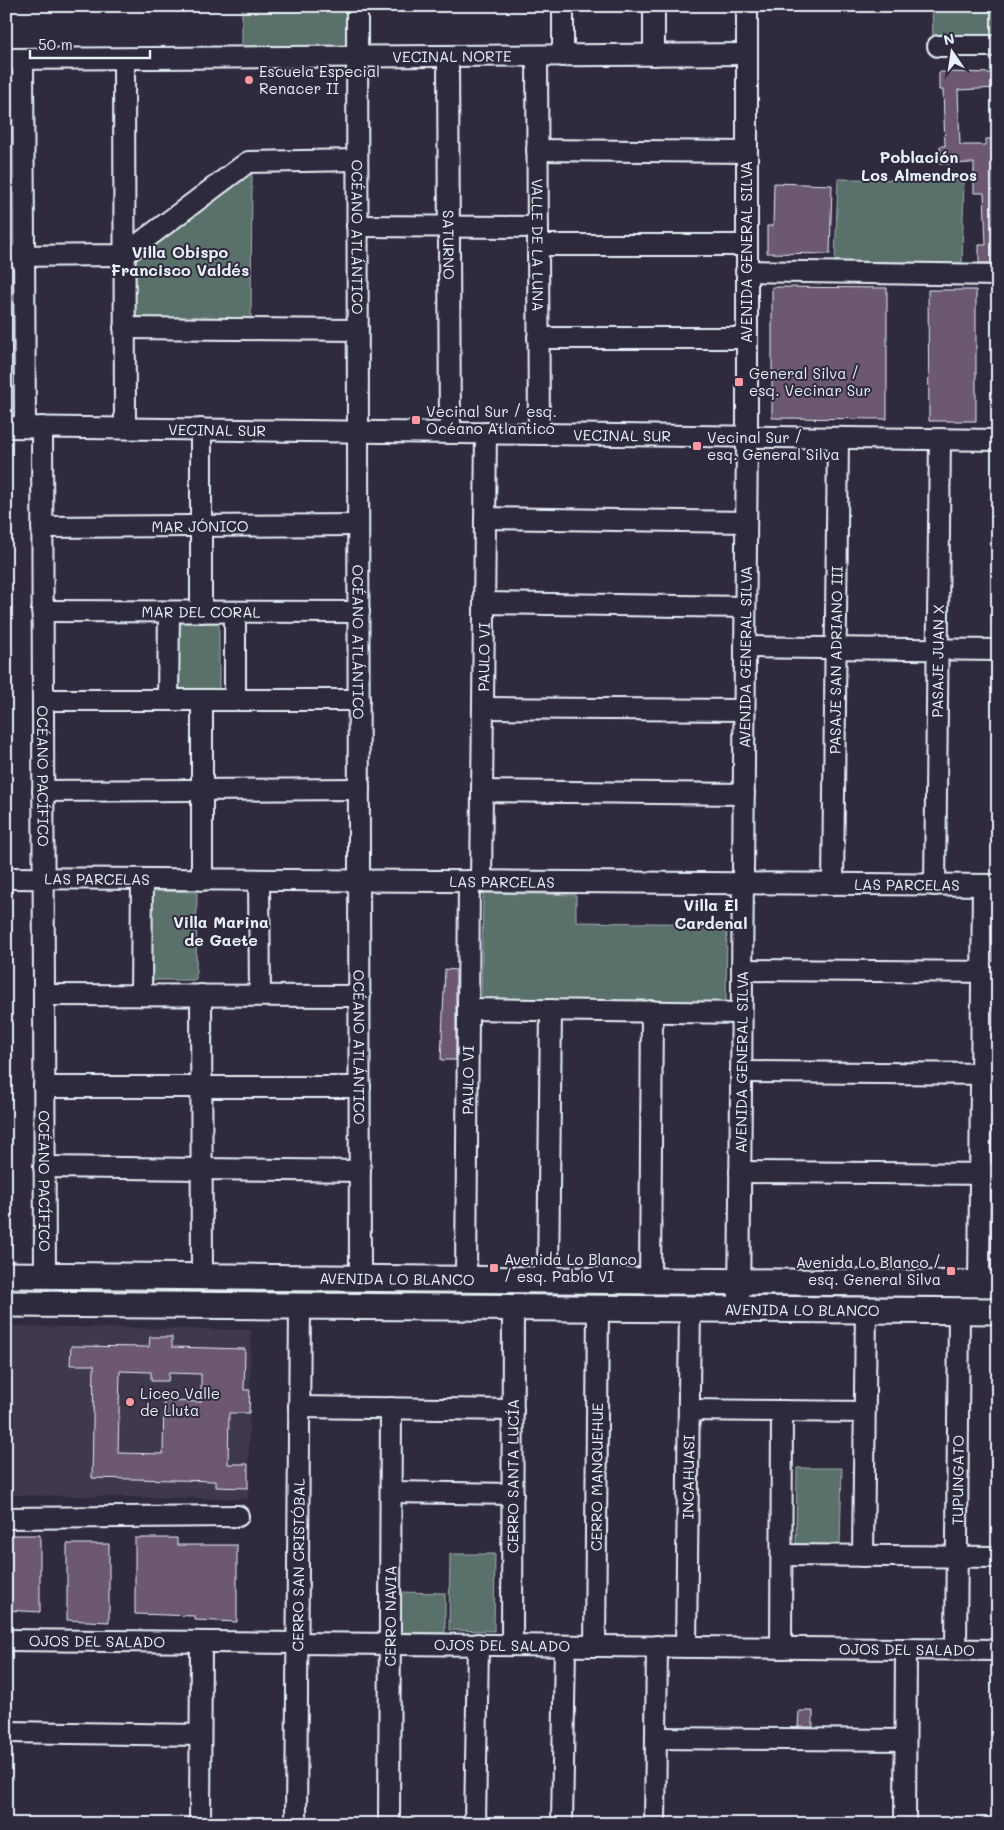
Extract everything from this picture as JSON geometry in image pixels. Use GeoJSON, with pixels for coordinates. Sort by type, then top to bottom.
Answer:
{"type":"FeatureCollection","features":[{"type":"Feature","properties":{"kind":"main road","name":"AVENIDA LO BLANCO"},"geometry":{"type":"LineString","coordinates":[[6,1275],[988,1284]]}},
{"type":"Feature","properties":{"kind":"main road"},"geometry":{"type":"LineString","coordinates":[[88,1305],[89,1276]]}},
{"type":"Feature","properties":{"kind":"main road","name":"AVENIDA LO BLANCO"},"geometry":{"type":"LineString","coordinates":[[6,1304],[998,1311]]}},
{"type":"Feature","properties":{"kind":"street","name":"OCÉANO ATLÁNTICO"},"geometry":{"type":"LineString","coordinates":[[357,6],[360,1278]]}},
{"type":"Feature","properties":{"kind":"street"},"geometry":{"type":"LineString","coordinates":[[563,6],[563,56]]}},
{"type":"Feature","properties":{"kind":"street"},"geometry":{"type":"LineString","coordinates":[[654,6],[654,55]]}},
{"type":"Feature","properties":{"kind":"street","name":"AVENIDA GENERAL SILVA"},"geometry":{"type":"LineString","coordinates":[[738,1308],[747,437],[747,6]]}},
{"type":"Feature","properties":{"kind":"street"},"geometry":{"type":"LineString","coordinates":[[938,46],[998,46]]}},
{"type":"Feature","properties":{"kind":"street","name":"VECINAL NORTE"},"geometry":{"type":"LineString","coordinates":[[15,59],[747,54]]}},
{"type":"Feature","properties":{"kind":"street","name":"VALLE DE LA LUNA"},"geometry":{"type":"LineString","coordinates":[[537,56],[539,434]]}},
{"type":"Feature","properties":{"kind":"street","name":"SATURNO"},"geometry":{"type":"LineString","coordinates":[[448,57],[450,433]]}},
{"type":"Feature","properties":{"kind":"street","name":"OCÉANO PACÍFICO"},"geometry":{"type":"LineString","coordinates":[[15,59],[15,256],[24,427],[42,527],[45,1275]]}},
{"type":"Feature","properties":{"kind":"street"},"geometry":{"type":"LineString","coordinates":[[124,59],[125,428]]}},
{"type":"Feature","properties":{"kind":"street"},"geometry":{"type":"LineString","coordinates":[[537,150],[746,152]]}},
{"type":"Feature","properties":{"kind":"street"},"geometry":{"type":"LineString","coordinates":[[15,256],[124,255],[248,162],[357,160]]}},
{"type":"Feature","properties":{"kind":"street"},"geometry":{"type":"LineString","coordinates":[[357,226],[449,226],[538,236],[746,245]]}},
{"type":"Feature","properties":{"kind":"street"},"geometry":{"type":"LineString","coordinates":[[746,271],[998,275]]}},
{"type":"Feature","properties":{"kind":"street"},"geometry":{"type":"LineString","coordinates":[[124,328],[358,330]]}},
{"type":"Feature","properties":{"kind":"street"},"geometry":{"type":"LineString","coordinates":[[538,338],[746,338]]}},
{"type":"Feature","properties":{"kind":"street","name":"VECINAL SUR"},"geometry":{"type":"LineString","coordinates":[[24,427],[998,440]]}},
{"type":"Feature","properties":{"kind":"street"},"geometry":{"type":"LineString","coordinates":[[201,429],[201,612]]}},
{"type":"Feature","properties":{"kind":"street","name":"PAULO VI"},"geometry":{"type":"LineString","coordinates":[[466,1279],[468,1009],[482,791],[486,433]]}},
{"type":"Feature","properties":{"kind":"street","name":"PASAJE SAN ADRIANO III"},"geometry":{"type":"LineString","coordinates":[[833,884],[838,438]]}},
{"type":"Feature","properties":{"kind":"street","name":"PASAJE JUAN X"},"geometry":{"type":"LineString","coordinates":[[935,884],[940,439]]}},
{"type":"Feature","properties":{"kind":"street"},"geometry":{"type":"LineString","coordinates":[[485,518],[746,522]]}},
{"type":"Feature","properties":{"kind":"street","name":"MAR JÓNICO"},"geometry":{"type":"LineString","coordinates":[[42,527],[358,525]]}},
{"type":"Feature","properties":{"kind":"street"},"geometry":{"type":"LineString","coordinates":[[484,603],[745,607]]}},
{"type":"Feature","properties":{"kind":"street","name":"MAR DEL CORAL"},"geometry":{"type":"LineString","coordinates":[[42,610],[359,612]]}},
{"type":"Feature","properties":{"kind":"street"},"geometry":{"type":"LineString","coordinates":[[168,700],[169,612]]}},
{"type":"Feature","properties":{"kind":"street"},"geometry":{"type":"LineString","coordinates":[[234,700],[235,612]]}},
{"type":"Feature","properties":{"kind":"street"},"geometry":{"type":"LineString","coordinates":[[745,647],[998,650]]}},
{"type":"Feature","properties":{"kind":"street"},"geometry":{"type":"LineString","coordinates":[[43,700],[359,700]]}},
{"type":"Feature","properties":{"kind":"street"},"geometry":{"type":"LineString","coordinates":[[202,700],[202,880]]}},
{"type":"Feature","properties":{"kind":"street"},"geometry":{"type":"LineString","coordinates":[[483,708],[744,710]]}},
{"type":"Feature","properties":{"kind":"street"},"geometry":{"type":"LineString","coordinates":[[43,791],[359,789]]}},
{"type":"Feature","properties":{"kind":"street"},"geometry":{"type":"LineString","coordinates":[[482,791],[744,794]]}},
{"type":"Feature","properties":{"kind":"street","name":"LAS PARCELAS"},"geometry":{"type":"LineString","coordinates":[[6,878],[990,885]]}},
{"type":"Feature","properties":{"kind":"street"},"geometry":{"type":"LineString","coordinates":[[141,995],[142,879]]}},
{"type":"Feature","properties":{"kind":"street"},"geometry":{"type":"LineString","coordinates":[[259,880],[260,995]]}},
{"type":"Feature","properties":{"kind":"street"},"geometry":{"type":"LineString","coordinates":[[988,1284],[990,885]]}},
{"type":"Feature","properties":{"kind":"street"},"geometry":{"type":"LineString","coordinates":[[742,970],[990,972]]}},
{"type":"Feature","properties":{"kind":"street"},"geometry":{"type":"LineString","coordinates":[[44,995],[360,996]]}},
{"type":"Feature","properties":{"kind":"street"},"geometry":{"type":"LineString","coordinates":[[201,995],[202,1276]]}},
{"type":"Feature","properties":{"kind":"street"},"geometry":{"type":"LineString","coordinates":[[468,1009],[741,1012]]}},
{"type":"Feature","properties":{"kind":"street"},"geometry":{"type":"LineString","coordinates":[[548,1280],[551,1010]]}},
{"type":"Feature","properties":{"kind":"street"},"geometry":{"type":"LineString","coordinates":[[650,1281],[652,1011]]}},
{"type":"Feature","properties":{"kind":"street"},"geometry":{"type":"LineString","coordinates":[[741,1072],[989,1074]]}},
{"type":"Feature","properties":{"kind":"street"},"geometry":{"type":"LineString","coordinates":[[44,1087],[360,1087]]}},
{"type":"Feature","properties":{"kind":"street"},"geometry":{"type":"LineString","coordinates":[[44,1167],[360,1171]]}},
{"type":"Feature","properties":{"kind":"street"},"geometry":{"type":"LineString","coordinates":[[740,1172],[989,1174]]}},
{"type":"Feature","properties":{"kind":"street","name":"CERRO SAN CRISTÓBAL"},"geometry":{"type":"LineString","coordinates":[[296,1824],[300,1306]]}},
{"type":"Feature","properties":{"kind":"street","name":"CERRO SANTA LUCÍA"},"geometry":{"type":"LineString","coordinates":[[512,1645],[513,1307]]}},
{"type":"Feature","properties":{"kind":"street","name":"CERRO MANQUEHUE"},"geometry":{"type":"LineString","coordinates":[[595,1646],[598,1308]]}},
{"type":"Feature","properties":{"kind":"street","name":"INCAHUASI"},"geometry":{"type":"LineString","coordinates":[[686,1647],[690,1308]]}},
{"type":"Feature","properties":{"kind":"street"},"geometry":{"type":"LineString","coordinates":[[863,1556],[866,1310]]}},
{"type":"Feature","properties":{"kind":"street","name":"TUPUNGATO"},"geometry":{"type":"LineString","coordinates":[[956,1649],[960,1311]]}},
{"type":"Feature","properties":{"kind":"street"},"geometry":{"type":"LineString","coordinates":[[299,1407],[513,1410]]}},
{"type":"Feature","properties":{"kind":"street","name":"CERRO NAVIA"},"geometry":{"type":"LineString","coordinates":[[390,1824],[391,1408]]}},
{"type":"Feature","properties":{"kind":"street"},"geometry":{"type":"LineString","coordinates":[[689,1410],[864,1412]]}},
{"type":"Feature","properties":{"kind":"street"},"geometry":{"type":"LineString","coordinates":[[781,1648],[782,1411]]}},
{"type":"Feature","properties":{"kind":"street"},"geometry":{"type":"LineString","coordinates":[[391,1492],[513,1494]]}},
{"type":"Feature","properties":{"kind":"street"},"geometry":{"type":"LineString","coordinates":[[6,1518],[238,1516]]}},
{"type":"Feature","properties":{"kind":"street"},"geometry":{"type":"LineString","coordinates":[[782,1555],[998,1557]]}},
{"type":"Feature","properties":{"kind":"street","name":"OJOS DEL SALADO"},"geometry":{"type":"LineString","coordinates":[[6,1640],[998,1650]]}},
{"type":"Feature","properties":{"kind":"street"},"geometry":{"type":"LineString","coordinates":[[200,1824],[201,1642]]}},
{"type":"Feature","properties":{"kind":"street"},"geometry":{"type":"LineString","coordinates":[[475,1824],[478,1644]]}},
{"type":"Feature","properties":{"kind":"street"},"geometry":{"type":"LineString","coordinates":[[562,1824],[565,1646]]}},
{"type":"Feature","properties":{"kind":"street"},"geometry":{"type":"LineString","coordinates":[[655,1824],[657,1646]]}},
{"type":"Feature","properties":{"kind":"street"},"geometry":{"type":"LineString","coordinates":[[905,1824],[906,1649]]}},
{"type":"Feature","properties":{"kind":"street"},"geometry":{"type":"LineString","coordinates":[[6,1732],[200,1735]]}},
{"type":"Feature","properties":{"kind":"street"},"geometry":{"type":"LineString","coordinates":[[656,1738],[905,1740]]}},
{"type":"Feature","properties":{"kind":"shaded area","name":"Liceo Valle de Lluta"},"geometry":{"type":"Polygon","coordinates":[[[12,1326],[251,1330],[248,1499],[9,1495],[12,1326]]]}},
{"type":"Feature","properties":{"kind":"green space"},"geometry":{"type":"Polygon","coordinates":[[[242,6],[347,6],[347,48],[242,49],[242,6]]]}},
{"type":"Feature","properties":{"kind":"green space"},"geometry":{"type":"Polygon","coordinates":[[[932,6],[998,6],[998,39],[933,40],[932,6]]]}},
{"type":"Feature","properties":{"kind":"green space"},"geometry":{"type":"Polygon","coordinates":[[[252,171],[251,321],[134,320],[135,258],[252,171]]]}},
{"type":"Feature","properties":{"kind":"green space"},"geometry":{"type":"Polygon","coordinates":[[[838,179],[964,180],[962,263],[835,261],[838,179]]]}},
{"type":"Feature","properties":{"kind":"green space"},"geometry":{"type":"Polygon","coordinates":[[[178,623],[219,623],[219,692],[177,691],[178,623]]]}},
{"type":"Feature","properties":{"kind":"green space"},"geometry":{"type":"Polygon","coordinates":[[[152,891],[197,892],[196,980],[151,980],[152,891]]]}},
{"type":"Feature","properties":{"kind":"green space"},"geometry":{"type":"Polygon","coordinates":[[[483,893],[576,895],[576,922],[727,924],[726,1002],[481,1000],[483,893]]]}},
{"type":"Feature","properties":{"kind":"green space"},"geometry":{"type":"Polygon","coordinates":[[[797,1468],[842,1468],[840,1545],[796,1544],[797,1468]]]}},
{"type":"Feature","properties":{"kind":"green space"},"geometry":{"type":"Polygon","coordinates":[[[450,1554],[495,1554],[494,1631],[449,1630],[450,1554]]]}},
{"type":"Feature","properties":{"kind":"green space"},"geometry":{"type":"Polygon","coordinates":[[[398,1592],[445,1593],[445,1633],[397,1632],[398,1592]]]}},
{"type":"Feature","properties":{"kind":"building"},"geometry":{"type":"Polygon","coordinates":[[[939,72],[998,73],[998,88],[958,90],[960,145],[986,145],[986,139],[998,139],[998,263],[979,263],[979,245],[986,245],[984,193],[974,193],[974,163],[940,164],[940,146],[945,146],[943,90],[939,90],[939,72]]]}},
{"type":"Feature","properties":{"kind":"building"},"geometry":{"type":"Polygon","coordinates":[[[774,183],[832,185],[830,254],[767,253],[767,226],[773,226],[774,183]]]}},
{"type":"Feature","properties":{"kind":"building"},"geometry":{"type":"Polygon","coordinates":[[[772,287],[887,288],[887,419],[772,418],[772,287]]]}},
{"type":"Feature","properties":{"kind":"building"},"geometry":{"type":"Polygon","coordinates":[[[928,290],[976,290],[976,421],[929,421],[928,290]]]}},
{"type":"Feature","properties":{"kind":"building"},"geometry":{"type":"Polygon","coordinates":[[[445,969],[456,970],[456,1060],[441,1060],[445,969]]]}},
{"type":"Feature","properties":{"kind":"building"},"geometry":{"type":"Polygon","coordinates":[[[150,1337],[172,1337],[172,1347],[245,1349],[244,1390],[250,1390],[249,1413],[229,1413],[228,1464],[248,1464],[248,1488],[216,1487],[216,1481],[92,1478],[94,1365],[70,1365],[71,1346],[149,1347],[150,1337]],[[120,1371],[118,1453],[163,1454],[164,1401],[201,1402],[201,1374],[169,1373],[168,1381],[151,1381],[151,1372],[120,1371]]]}},
{"type":"Feature","properties":{"kind":"building"},"geometry":{"type":"Polygon","coordinates":[[[6,1535],[40,1535],[40,1612],[6,1610],[6,1535]]]}},
{"type":"Feature","properties":{"kind":"building"},"geometry":{"type":"Polygon","coordinates":[[[135,1538],[177,1538],[177,1545],[237,1545],[237,1622],[195,1620],[195,1616],[135,1614],[135,1538]]]}},
{"type":"Feature","properties":{"kind":"building"},"geometry":{"type":"Polygon","coordinates":[[[67,1544],[109,1544],[109,1622],[67,1620],[67,1544]]]}},
{"type":"Feature","properties":{"kind":"building"},"geometry":{"type":"Polygon","coordinates":[[[799,1711],[813,1711],[813,1727],[798,1727],[799,1711]]]}},
{"type":"Feature","properties":{"kind":"place","name":"Escuela Especial Renacer II"},"geometry":{"type":"Point","coordinates":[249,80]}},
{"type":"Feature","properties":{"kind":"place","name":"General Silva / esq. Vecinar Sur"},"geometry":{"type":"Point","coordinates":[739,382]}},
{"type":"Feature","properties":{"kind":"place","name":"Vecinal Sur / esq. Océano Atlantico"},"geometry":{"type":"Point","coordinates":[416,420]}},
{"type":"Feature","properties":{"kind":"place","name":"Vecinal Sur / esq. General Silva"},"geometry":{"type":"Point","coordinates":[697,446]}},
{"type":"Feature","properties":{"kind":"place","name":"Avenida Lo Blanco / esq. Pablo VI"},"geometry":{"type":"Point","coordinates":[494,1268]}},
{"type":"Feature","properties":{"kind":"place","name":"Avenida Lo Blanco / esq. General Silva"},"geometry":{"type":"Point","coordinates":[951,1271]}},
{"type":"Feature","properties":{"kind":"place","name":"Liceo Valle de Lluta"},"geometry":{"type":"Point","coordinates":[130,1402]}},
{"type":"Feature","properties":{"kind":"district","name":"Población Los Almendros"},"geometry":{"type":"Point","coordinates":[919,165]}},
{"type":"Feature","properties":{"kind":"district","name":"Villa Obispo Francisco Valdés"},"geometry":{"type":"Point","coordinates":[180,260]}},
{"type":"Feature","properties":{"kind":"district","name":"Villa El Cardenal"},"geometry":{"type":"Point","coordinates":[711,913]}},
{"type":"Feature","properties":{"kind":"district","name":"Villa Marina de Gaete"},"geometry":{"type":"Point","coordinates":[221,930]}}]}
